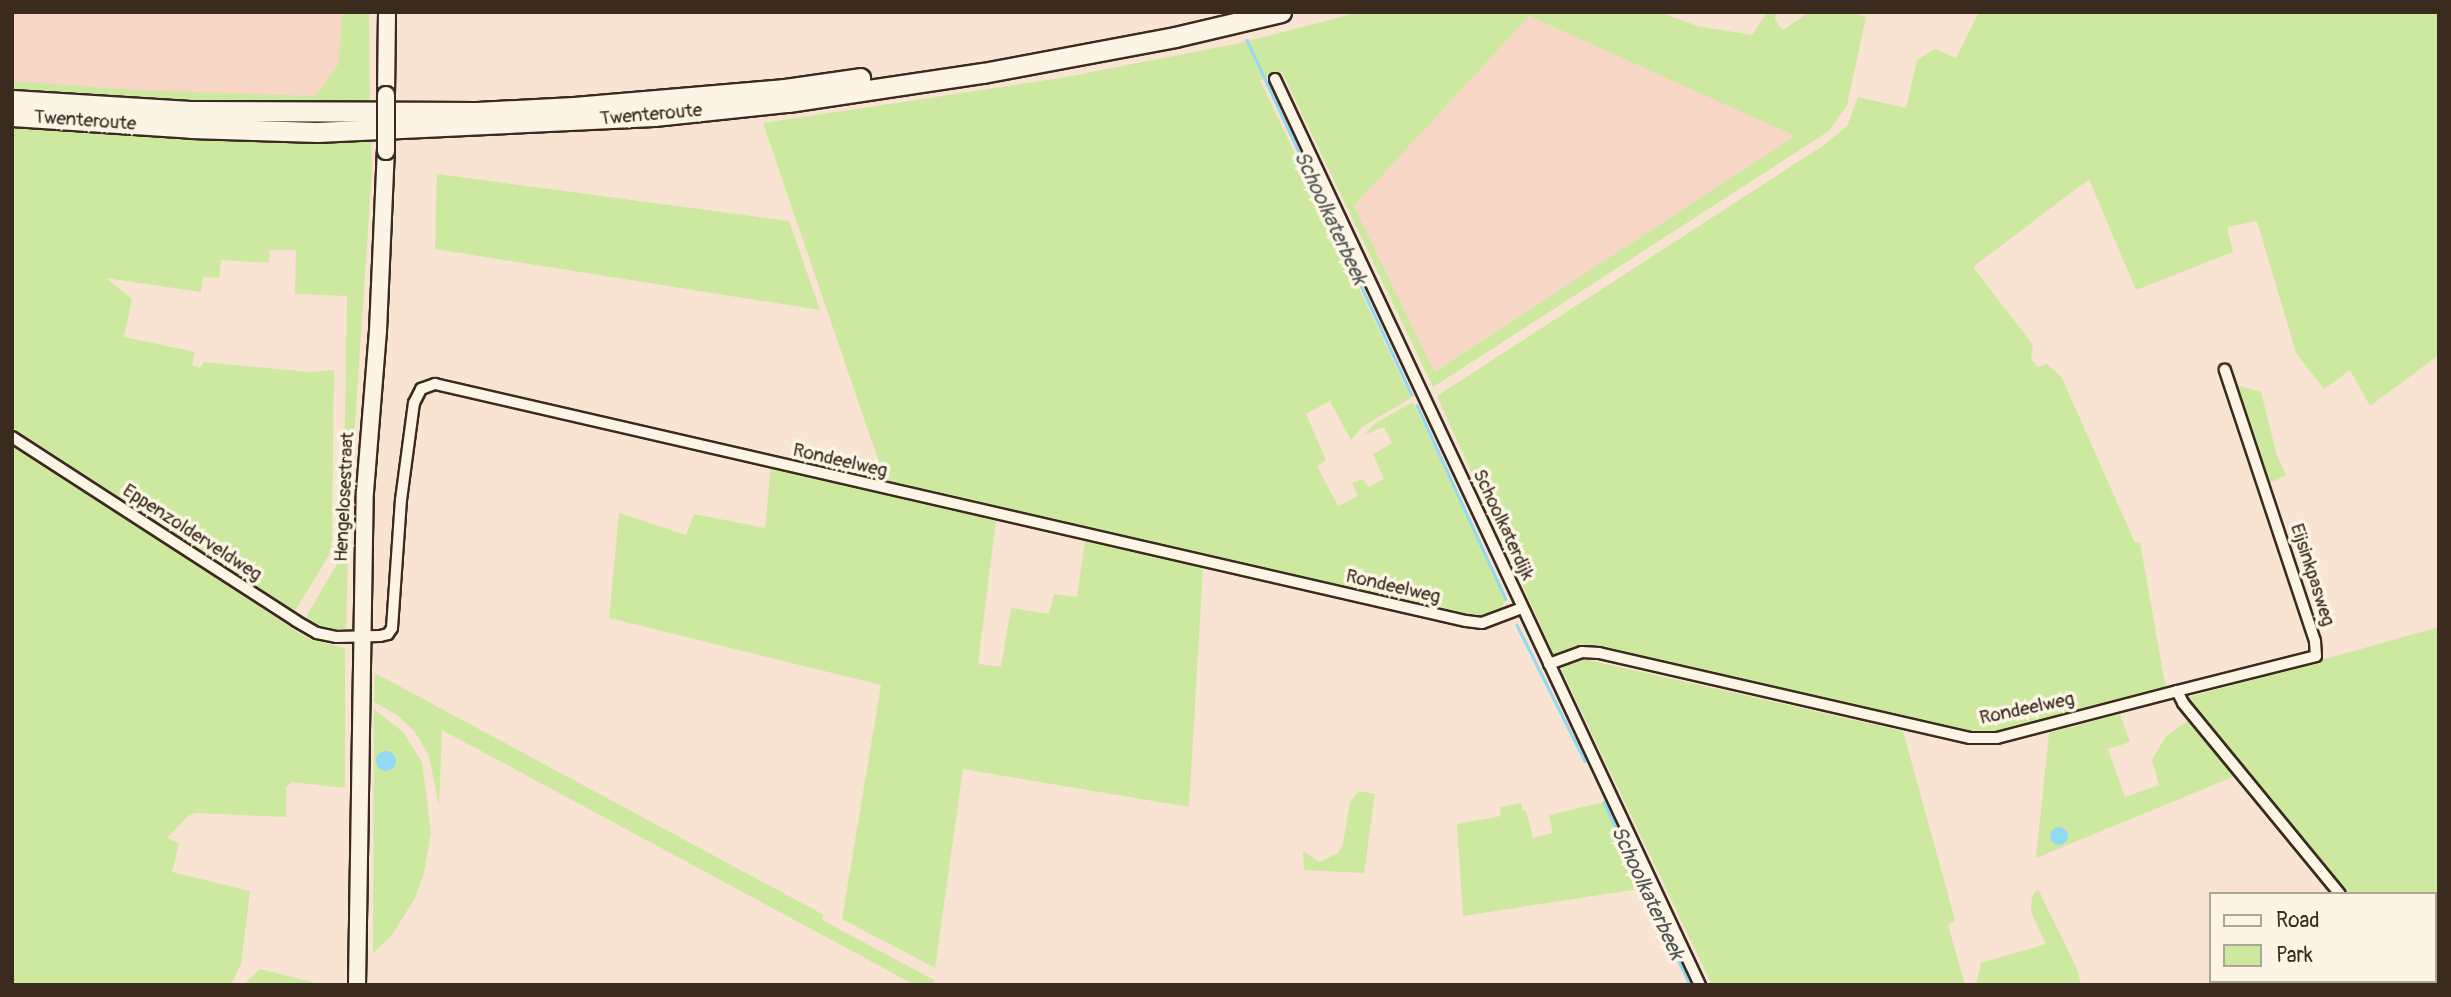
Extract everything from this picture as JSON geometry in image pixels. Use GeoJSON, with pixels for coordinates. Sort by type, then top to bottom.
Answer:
{"type":"FeatureCollection","features":[{"type":"Feature","properties":{"kind":"highway","name":"Twenteroute"},"geometry":{"type":"LineString","coordinates":[[12,100],[257,112],[477,112],[574,107],[785,89],[980,61],[1222,12]]}},
{"type":"Feature","properties":{"kind":"highway","name":"Twenteroute"},"geometry":{"type":"LineString","coordinates":[[12,116],[191,128],[317,132],[654,116],[788,102],[983,74],[1175,37],[1281,12]]}},
{"type":"Feature","properties":{"kind":"main road","name":"Hengelosestraat"},"geometry":{"type":"LineString","coordinates":[[357,985],[360,636],[365,492],[378,331],[386,151],[387,12]]}},
{"type":"Feature","properties":{"kind":"street","name":"Schoolkaterdijk"},"geometry":{"type":"LineString","coordinates":[[1275,79],[1700,985]]}},
{"type":"Feature","properties":{"kind":"street","name":"Eijsinkpasweg"},"geometry":{"type":"LineString","coordinates":[[2177,691],[2316,656],[2315,640],[2225,370]]}},
{"type":"Feature","properties":{"kind":"street","name":"Rondeelweg"},"geometry":{"type":"LineString","coordinates":[[360,636],[388,634],[392,628],[401,500],[414,402],[421,389],[435,384],[1466,621],[1489,621],[1522,608]]}},
{"type":"Feature","properties":{"kind":"street","name":"Eppenzolderveldweg"},"geometry":{"type":"LineString","coordinates":[[12,437],[296,621],[326,635],[360,636]]}},
{"type":"Feature","properties":{"kind":"street","name":"Rondeelweg"},"geometry":{"type":"LineString","coordinates":[[1549,664],[1582,652],[1599,653],[1942,734],[1980,739],[1997,738],[2177,691]]}},
{"type":"Feature","properties":{"kind":"street"},"geometry":{"type":"LineString","coordinates":[[2177,691],[2183,703],[2338,892]]}},
{"type":"Feature","properties":{"kind":"shaded area"},"geometry":{"type":"Polygon","coordinates":[[[12,12],[354,12],[330,103],[12,85],[12,12]]]}},
{"type":"Feature","properties":{"kind":"shaded area"},"geometry":{"type":"Polygon","coordinates":[[[1529,16],[1796,136],[1433,372],[1354,206],[1529,16]]]}},
{"type":"Feature","properties":{"kind":"green space"},"geometry":{"type":"Polygon","coordinates":[[[342,12],[369,12],[370,107],[297,109],[12,95],[12,81],[136,90],[315,96],[339,64],[342,12]]]}},
{"type":"Feature","properties":{"kind":"green space"},"geometry":{"type":"Polygon","coordinates":[[[1360,12],[1660,12],[1697,26],[1752,35],[1767,12],[1776,12],[1775,20],[1783,30],[1809,12],[1852,12],[1866,17],[1847,105],[1829,131],[1433,387],[1282,72],[1260,80],[1411,398],[1362,427],[1351,440],[1330,401],[1306,414],[1326,460],[1317,466],[1338,506],[1358,496],[1352,483],[1363,479],[1369,487],[1384,479],[1373,454],[1392,443],[1384,427],[1364,435],[1374,424],[1413,402],[1506,599],[1501,610],[1480,616],[1448,611],[885,480],[763,123],[1061,78],[1240,43],[1360,12]],[[1529,16],[1354,206],[1434,372],[1795,136],[1529,16]]]}},
{"type":"Feature","properties":{"kind":"green space"},"geometry":{"type":"Polygon","coordinates":[[[1979,12],[2439,12],[2439,355],[2370,406],[2350,370],[2324,389],[2296,353],[2257,221],[2227,227],[2233,252],[2136,290],[2089,179],[1973,267],[2033,345],[2031,359],[2038,367],[2047,364],[2062,378],[2135,543],[2140,542],[2166,690],[1994,735],[1980,735],[1580,644],[1554,655],[1437,396],[1824,145],[1847,126],[1858,97],[1906,108],[1917,60],[1935,49],[1956,58],[1979,12]]]}},
{"type":"Feature","properties":{"kind":"green space"},"geometry":{"type":"Polygon","coordinates":[[[12,123],[371,135],[372,172],[349,513],[346,632],[336,634],[311,626],[307,615],[337,564],[343,546],[347,296],[295,294],[296,250],[270,250],[269,263],[221,260],[219,278],[203,277],[201,292],[106,278],[132,299],[124,337],[195,352],[192,365],[200,368],[204,362],[310,372],[334,370],[332,541],[329,555],[295,611],[12,427],[12,123]]]}},
{"type":"Feature","properties":{"kind":"green space"},"geometry":{"type":"Polygon","coordinates":[[[437,174],[789,221],[820,310],[435,249],[437,174]]]}},
{"type":"Feature","properties":{"kind":"green space"},"geometry":{"type":"Polygon","coordinates":[[[2233,384],[2261,392],[2277,456],[2286,475],[2267,485],[2233,384]]]}},
{"type":"Feature","properties":{"kind":"green space"},"geometry":{"type":"Polygon","coordinates":[[[12,443],[299,633],[309,639],[345,648],[345,788],[292,782],[286,787],[286,817],[196,813],[188,816],[167,838],[179,843],[172,872],[250,891],[241,964],[231,985],[12,985],[12,443]]]}},
{"type":"Feature","properties":{"kind":"green space"},"geometry":{"type":"Polygon","coordinates":[[[771,466],[996,521],[978,664],[1001,667],[1011,608],[1049,614],[1054,594],[1077,597],[1085,540],[1203,568],[1189,807],[963,769],[935,968],[842,919],[881,685],[609,618],[619,513],[686,535],[694,514],[765,528],[771,466]]]}},
{"type":"Feature","properties":{"kind":"green space"},"geometry":{"type":"Polygon","coordinates":[[[2439,627],[2439,985],[2420,983],[2437,983],[2437,892],[2345,892],[2186,698],[2439,627]]]}},
{"type":"Feature","properties":{"kind":"green space"},"geometry":{"type":"Polygon","coordinates":[[[1575,657],[1903,731],[1955,920],[1948,925],[1965,985],[1712,985],[1563,673],[1561,662],[1575,657]]]}},
{"type":"Feature","properties":{"kind":"green space"},"geometry":{"type":"Polygon","coordinates":[[[375,673],[824,915],[822,920],[934,980],[932,985],[915,985],[442,730],[439,807],[429,756],[415,732],[397,715],[374,702],[375,673]]]}},
{"type":"Feature","properties":{"kind":"green space"},"geometry":{"type":"Polygon","coordinates":[[[374,709],[403,732],[422,762],[431,832],[424,873],[415,898],[392,935],[373,953],[374,709]]]}},
{"type":"Feature","properties":{"kind":"green space"},"geometry":{"type":"Polygon","coordinates":[[[2120,714],[2130,742],[2108,749],[2125,797],[2159,785],[2152,760],[2166,736],[2189,720],[2235,776],[2036,858],[2049,733],[2120,714]]]}},
{"type":"Feature","properties":{"kind":"green space"},"geometry":{"type":"Polygon","coordinates":[[[1359,791],[1375,794],[1364,873],[1304,870],[1303,851],[1320,862],[1338,853],[1343,844],[1350,802],[1359,791]]]}},
{"type":"Feature","properties":{"kind":"green space"},"geometry":{"type":"Polygon","coordinates":[[[1604,802],[1645,888],[1463,916],[1457,824],[1501,816],[1500,807],[1521,803],[1523,811],[1526,811],[1533,838],[1553,833],[1549,815],[1604,802]]]}},
{"type":"Feature","properties":{"kind":"green space"},"geometry":{"type":"Polygon","coordinates":[[[2038,889],[2077,969],[2081,985],[1976,985],[1981,963],[2046,944],[2031,912],[2032,896],[2038,889]]]}},
{"type":"Feature","properties":{"kind":"green space"},"geometry":{"type":"Polygon","coordinates":[[[260,969],[324,985],[243,985],[260,969]]]}},
{"type":"Feature","properties":{"kind":"green space"},"geometry":{"type":"Polygon","coordinates":[[[2406,983],[2407,985],[2253,985],[2406,983]]]}},
{"type":"Feature","properties":{"kind":"water"},"geometry":{"type":"Polygon","coordinates":[[[386,751],[393,754],[396,761],[393,768],[386,771],[379,768],[376,761],[379,754],[386,751]]]}},
{"type":"Feature","properties":{"kind":"water"},"geometry":{"type":"Polygon","coordinates":[[[2059,827],[2065,830],[2068,836],[2065,842],[2059,845],[2053,842],[2050,836],[2053,830],[2059,827]]]}},
{"type":"Feature","properties":{"kind":"waterway","name":"Schoolkaterbeek"},"geometry":{"type":"LineString","coordinates":[[1247,40],[1412,395]]}},
{"type":"Feature","properties":{"kind":"waterway","name":"Schoolkaterbeek"},"geometry":{"type":"LineString","coordinates":[[1417,405],[1506,599]]}},
{"type":"Feature","properties":{"kind":"waterway","name":"Schoolkaterbeek"},"geometry":{"type":"LineString","coordinates":[[1517,625],[1585,761]]}},
{"type":"Feature","properties":{"kind":"waterway","name":"Schoolkaterbeek"},"geometry":{"type":"LineString","coordinates":[[1604,802],[1690,985]]}}]}
